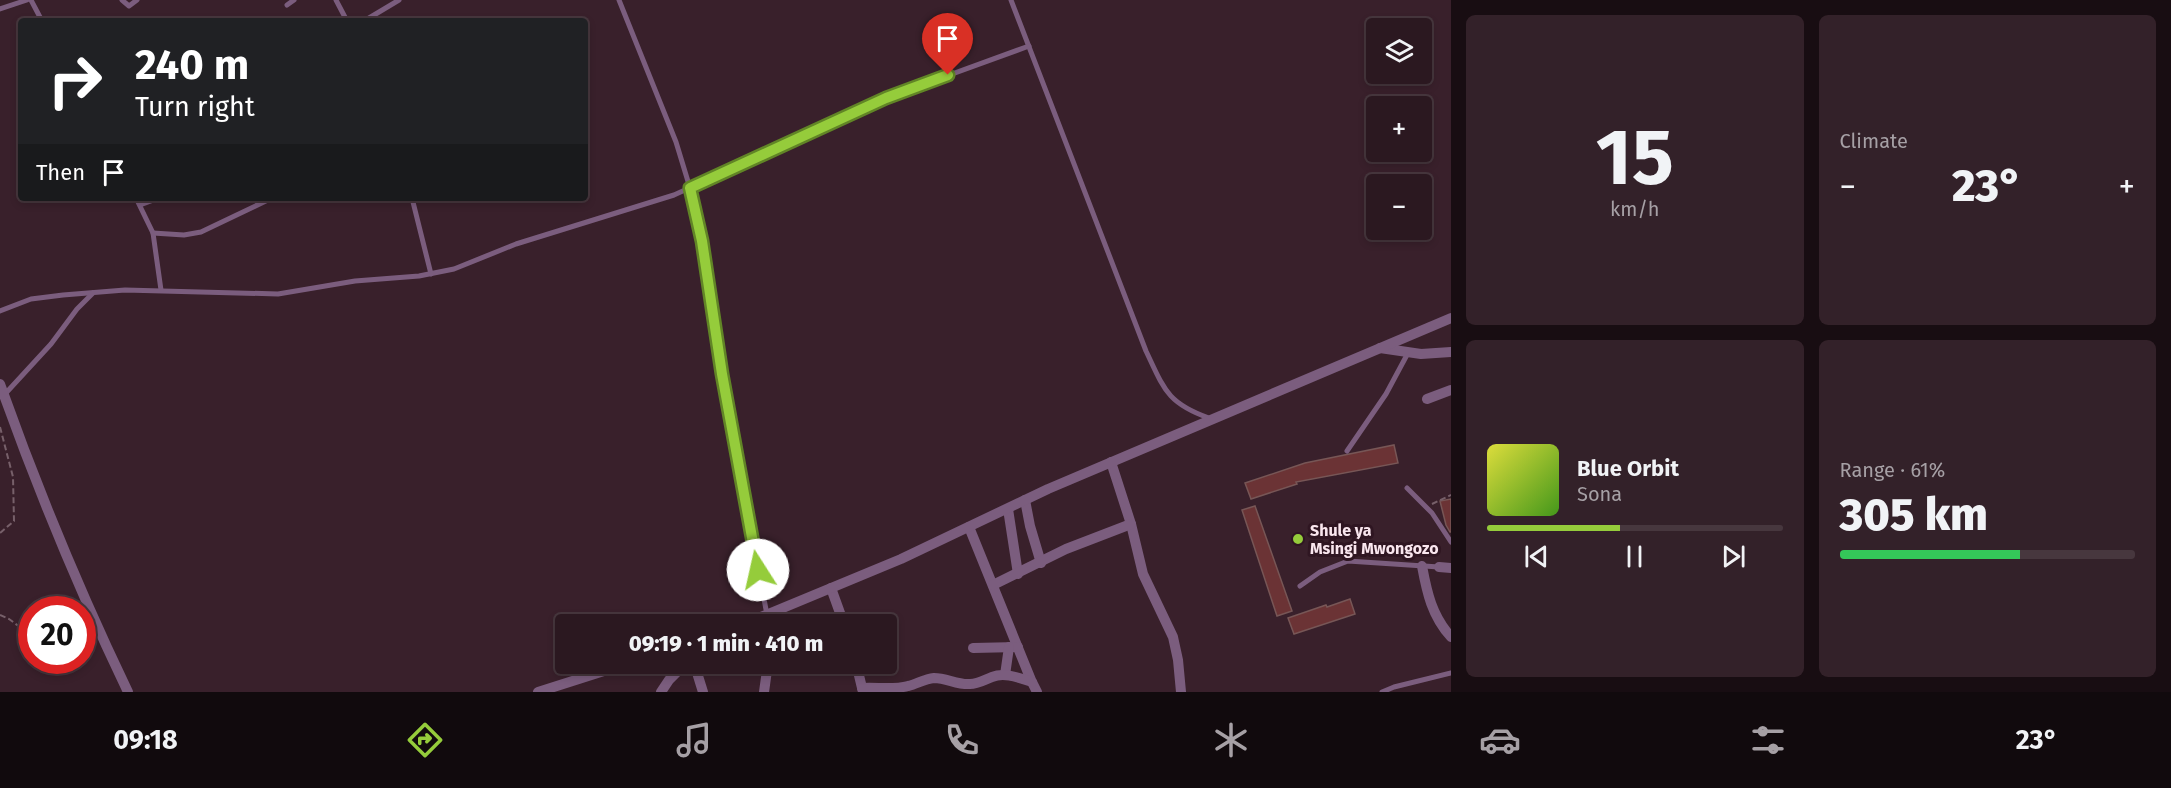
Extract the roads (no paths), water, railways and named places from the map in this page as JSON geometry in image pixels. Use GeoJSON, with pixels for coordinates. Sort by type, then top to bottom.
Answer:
{"type":"FeatureCollection","features":[{"type":"Feature","properties":{"kind":"street"},"geometry":{"type":"LineString","coordinates":[[777,614],[1025,500],[1451,318]]}},
{"type":"Feature","properties":{"kind":"street"},"geometry":{"type":"LineString","coordinates":[[1380,348],[1421,354],[1451,352]]}},
{"type":"Feature","properties":{"kind":"street"},"geometry":{"type":"LineString","coordinates":[[0,384],[3,400],[49,512],[99,631],[128,692]]}},
{"type":"Feature","properties":{"kind":"street"},"geometry":{"type":"LineString","coordinates":[[1427,399],[1451,390]]}},
{"type":"Feature","properties":{"kind":"street"},"geometry":{"type":"LineString","coordinates":[[1112,462],[1143,574],[1173,637],[1181,692]]}},
{"type":"Feature","properties":{"kind":"street"},"geometry":{"type":"LineString","coordinates":[[1025,500],[1041,563]]}},
{"type":"Feature","properties":{"kind":"street"},"geometry":{"type":"LineString","coordinates":[[1008,508],[1018,574]]}},
{"type":"Feature","properties":{"kind":"street"},"geometry":{"type":"LineString","coordinates":[[993,585],[1066,549],[1131,524]]}},
{"type":"Feature","properties":{"kind":"street"},"geometry":{"type":"LineString","coordinates":[[969,527],[993,585],[1013,647],[1035,687]]}},
{"type":"Feature","properties":{"kind":"street"},"geometry":{"type":"LineString","coordinates":[[1422,566],[1433,612],[1440,625],[1451,637]]}},
{"type":"Feature","properties":{"kind":"street"},"geometry":{"type":"LineString","coordinates":[[1439,567],[1451,568]]}},
{"type":"Feature","properties":{"kind":"street"},"geometry":{"type":"LineString","coordinates":[[831,588],[840,614]]}},
{"type":"Feature","properties":{"kind":"street"},"geometry":{"type":"LineString","coordinates":[[973,648],[1013,647]]}},
{"type":"Feature","properties":{"kind":"street"},"geometry":{"type":"LineString","coordinates":[[1005,675],[1013,647]]}},
{"type":"Feature","properties":{"kind":"street"},"geometry":{"type":"LineString","coordinates":[[538,692],[594,674]]}},
{"type":"Feature","properties":{"kind":"street"},"geometry":{"type":"LineString","coordinates":[[661,692],[675,674]]}},
{"type":"Feature","properties":{"kind":"street"},"geometry":{"type":"LineString","coordinates":[[697,674],[703,692]]}},
{"type":"Feature","properties":{"kind":"street"},"geometry":{"type":"LineString","coordinates":[[764,692],[766,674]]}},
{"type":"Feature","properties":{"kind":"street"},"geometry":{"type":"LineString","coordinates":[[858,674],[862,690],[898,688],[938,678],[959,684],[971,684],[994,676],[1005,675],[1035,687]]}},
{"type":"Feature","properties":{"kind":"lane"},"geometry":{"type":"LineString","coordinates":[[122,0],[129,6],[137,0]]}},
{"type":"Feature","properties":{"kind":"lane"},"geometry":{"type":"LineString","coordinates":[[287,5],[294,0]]}},
{"type":"Feature","properties":{"kind":"lane"},"geometry":{"type":"LineString","coordinates":[[336,0],[345,18]]}},
{"type":"Feature","properties":{"kind":"lane"},"geometry":{"type":"LineString","coordinates":[[369,18],[399,0]]}},
{"type":"Feature","properties":{"kind":"lane"},"geometry":{"type":"LineString","coordinates":[[619,0],[676,142],[690,188],[702,241],[722,374],[766,614]]}},
{"type":"Feature","properties":{"kind":"lane"},"geometry":{"type":"LineString","coordinates":[[1011,0],[1122,292],[1164,389],[1175,403],[1213,420]]}},
{"type":"Feature","properties":{"kind":"lane"},"geometry":{"type":"LineString","coordinates":[[0,9],[32,1],[40,18]]}},
{"type":"Feature","properties":{"kind":"lane"},"geometry":{"type":"LineString","coordinates":[[0,311],[31,299],[94,292],[161,290],[278,294],[355,281],[432,274],[454,269],[516,244],[675,195],[886,98],[1029,46]]}},
{"type":"Feature","properties":{"kind":"lane"},"geometry":{"type":"LineString","coordinates":[[138,201],[153,233],[161,290]]}},
{"type":"Feature","properties":{"kind":"lane"},"geometry":{"type":"LineString","coordinates":[[140,205],[151,201]]}},
{"type":"Feature","properties":{"kind":"lane"},"geometry":{"type":"LineString","coordinates":[[153,233],[184,235],[201,232],[266,201]]}},
{"type":"Feature","properties":{"kind":"lane"},"geometry":{"type":"LineString","coordinates":[[413,201],[432,274]]}},
{"type":"Feature","properties":{"kind":"lane"},"geometry":{"type":"LineString","coordinates":[[3,400],[51,344],[77,309],[94,292]]}},
{"type":"Feature","properties":{"kind":"lane"},"geometry":{"type":"LineString","coordinates":[[1347,451],[1386,394],[1409,352]]}},
{"type":"Feature","properties":{"kind":"lane"},"geometry":{"type":"LineString","coordinates":[[1407,488],[1426,506],[1451,542]]}},
{"type":"Feature","properties":{"kind":"lane"},"geometry":{"type":"LineString","coordinates":[[1300,586],[1320,572],[1348,561],[1439,567]]}},
{"type":"Feature","properties":{"kind":"lane"},"geometry":{"type":"LineString","coordinates":[[1382,692],[1451,673]]}},
{"type":"Feature","properties":{"kind":"place","name":"Shule ya Msingi Mwongozo"},"geometry":{"type":"Point","coordinates":[1298,539]}}]}
